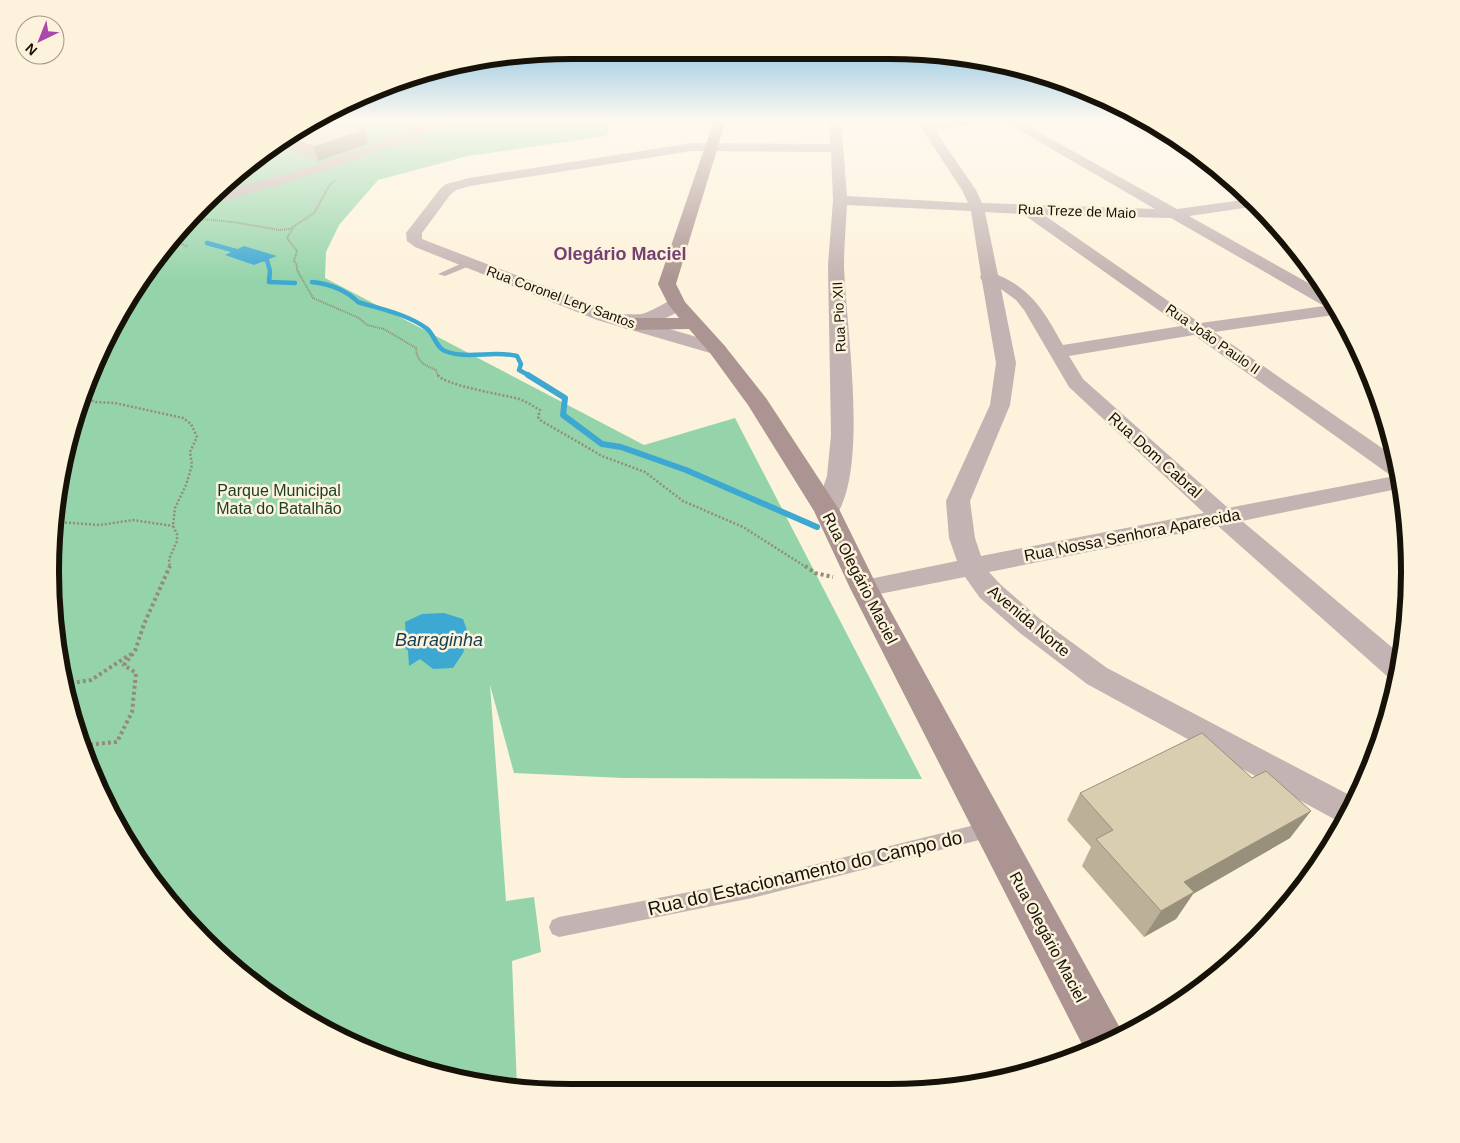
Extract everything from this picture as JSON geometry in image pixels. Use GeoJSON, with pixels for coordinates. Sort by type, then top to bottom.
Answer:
{"type":"FeatureCollection","features":[{"type":"Feature","properties":{"kind":"street"},"geometry":{"type":"LineString","coordinates":[[223,196],[303,173]]}},
{"type":"Feature","properties":{"kind":"street"},"geometry":{"type":"LineString","coordinates":[[414,232],[445,192],[458,184],[525,173]]}},
{"type":"Feature","properties":{"kind":"street","name":"Rua Olegário Maciel"},"geometry":{"type":"LineString","coordinates":[[703,173],[667,284],[686,313],[717,349],[758,403],[827,511],[864,588],[1101,1037]]}},
{"type":"Feature","properties":{"kind":"street","name":"Rua Pio XII"},"geometry":{"type":"LineString","coordinates":[[827,511],[838,476],[842,435],[836,265],[840,200],[838,173]]}},
{"type":"Feature","properties":{"kind":"street","name":"Avenida Norte"},"geometry":{"type":"LineString","coordinates":[[958,173],[977,207],[988,277],[1000,326],[1006,363],[1000,405],[958,501],[962,538],[972,568],[990,591],[1030,626],[1097,676],[1343,808]]}},
{"type":"Feature","properties":{"kind":"street"},"geometry":{"type":"LineString","coordinates":[[1103,173],[1322,297]]}},
{"type":"Feature","properties":{"kind":"street","name":"Rua Treze de Maio"},"geometry":{"type":"LineString","coordinates":[[840,200],[1027,210],[1175,214],[1246,204]]}},
{"type":"Feature","properties":{"kind":"street","name":"Rua João Paulo II"},"geometry":{"type":"LineString","coordinates":[[1027,210],[1389,464]]}},
{"type":"Feature","properties":{"kind":"street","name":"Rua Coronel Lery Santos"},"geometry":{"type":"LineString","coordinates":[[625,321],[414,232],[415,241],[466,266],[625,321],[717,349]]}},
{"type":"Feature","properties":{"kind":"street","name":"Rua Dom Cabral"},"geometry":{"type":"LineString","coordinates":[[988,277],[1014,290],[1025,300],[1058,352],[1066,370],[1076,383],[1223,517],[1392,664]]}},
{"type":"Feature","properties":{"kind":"street"},"geometry":{"type":"LineString","coordinates":[[1058,352],[1198,329],[1331,311]]}},
{"type":"Feature","properties":{"kind":"street"},"geometry":{"type":"LineString","coordinates":[[625,321],[686,313]]}},
{"type":"Feature","properties":{"kind":"street"},"geometry":{"type":"LineString","coordinates":[[625,321],[686,313]]}},
{"type":"Feature","properties":{"kind":"street","name":"Rua Nossa Senhora Aparecida"},"geometry":{"type":"LineString","coordinates":[[864,588],[1393,483]]}},
{"type":"Feature","properties":{"kind":"lane"},"geometry":{"type":"LineString","coordinates":[[442,274],[466,266]]}},
{"type":"Feature","properties":{"kind":"lane","name":"Rua do Estacionamento do Campo do"},"geometry":{"type":"LineString","coordinates":[[559,927],[752,890],[991,829]]}},
{"type":"Feature","properties":{"kind":"path"},"geometry":{"type":"LineString","coordinates":[[340,175],[329,186],[314,213],[293,228],[287,238],[297,251],[294,261],[298,265],[297,270],[313,298],[359,318],[367,325],[384,329],[416,348],[417,358],[426,366],[436,370],[439,378],[445,382],[456,382],[466,387],[530,403],[540,410],[538,417],[540,420],[602,456],[645,472],[693,507],[742,527],[787,553],[815,573],[864,588]]}},
{"type":"Feature","properties":{"kind":"path"},"geometry":{"type":"LineString","coordinates":[[200,219],[279,230],[293,228]]}},
{"type":"Feature","properties":{"kind":"path"},"geometry":{"type":"LineString","coordinates":[[194,224],[204,219]]}},
{"type":"Feature","properties":{"kind":"path"},"geometry":{"type":"LineString","coordinates":[[179,242],[188,247]]}},
{"type":"Feature","properties":{"kind":"path"},"geometry":{"type":"LineString","coordinates":[[89,399],[183,418],[191,424],[197,437],[191,448],[192,465],[186,485],[175,508],[173,526],[177,534],[177,540],[169,559],[170,567],[144,624],[135,651],[124,665],[136,673],[134,703],[130,720],[117,742],[89,745]]}},
{"type":"Feature","properties":{"kind":"path"},"geometry":{"type":"LineString","coordinates":[[61,522],[100,525],[133,520],[173,526]]}},
{"type":"Feature","properties":{"kind":"path"},"geometry":{"type":"LineString","coordinates":[[71,683],[91,680],[135,651]]}},
{"type":"Feature","properties":{"kind":"green space","name":"Parque Municipal Mata do Batalhão"},"geometry":{"type":"Polygon","coordinates":[[[249,173],[403,173],[378,180],[339,225],[326,252],[325,278],[644,445],[735,418],[922,779],[623,778],[514,773],[490,685],[506,901],[534,897],[541,952],[512,961],[517,1081],[439,1067],[375,1045],[315,1016],[259,978],[209,934],[165,884],[127,828],[104,780],[106,773],[103,779],[76,704],[63,638],[59,572],[63,505],[76,439],[98,375],[112,345],[127,315],[165,259],[209,209],[249,173]]]}},
{"type":"Feature","properties":{"kind":"water"},"geometry":{"type":"Polygon","coordinates":[[[244,246],[277,256],[254,265],[225,255],[244,246]]]}},
{"type":"Feature","properties":{"kind":"water","name":"Barraginha"},"geometry":{"type":"Polygon","coordinates":[[[444,613],[463,619],[469,636],[463,653],[453,668],[433,669],[420,659],[409,666],[408,651],[402,644],[406,636],[405,622],[422,614],[444,613]]]}},
{"type":"Feature","properties":{"kind":"building"},"geometry":{"type":"Polygon","coordinates":[[[1202,733],[1252,778],[1266,771],[1311,811],[1184,882],[1194,892],[1161,911],[1096,839],[1113,830],[1080,793],[1202,733]]]}},
{"type":"Feature","properties":{"kind":"waterway"},"geometry":{"type":"LineString","coordinates":[[207,243],[243,253]]}},
{"type":"Feature","properties":{"kind":"waterway"},"geometry":{"type":"LineString","coordinates":[[258,258],[267,260],[270,271],[269,282],[295,283]]}},
{"type":"Feature","properties":{"kind":"waterway"},"geometry":{"type":"LineString","coordinates":[[312,282],[337,288],[358,302],[393,312],[419,323],[429,330],[439,347],[445,351],[463,355],[508,354],[517,356],[521,364],[519,370],[530,376]]}},
{"type":"Feature","properties":{"kind":"waterway"},"geometry":{"type":"LineString","coordinates":[[528,375],[565,398],[563,415],[602,444],[621,447],[686,470],[817,527]]}},
{"type":"Feature","properties":{"kind":"district","name":"Olegário Maciel"},"geometry":{"type":"Point","coordinates":[620,254]}}]}
